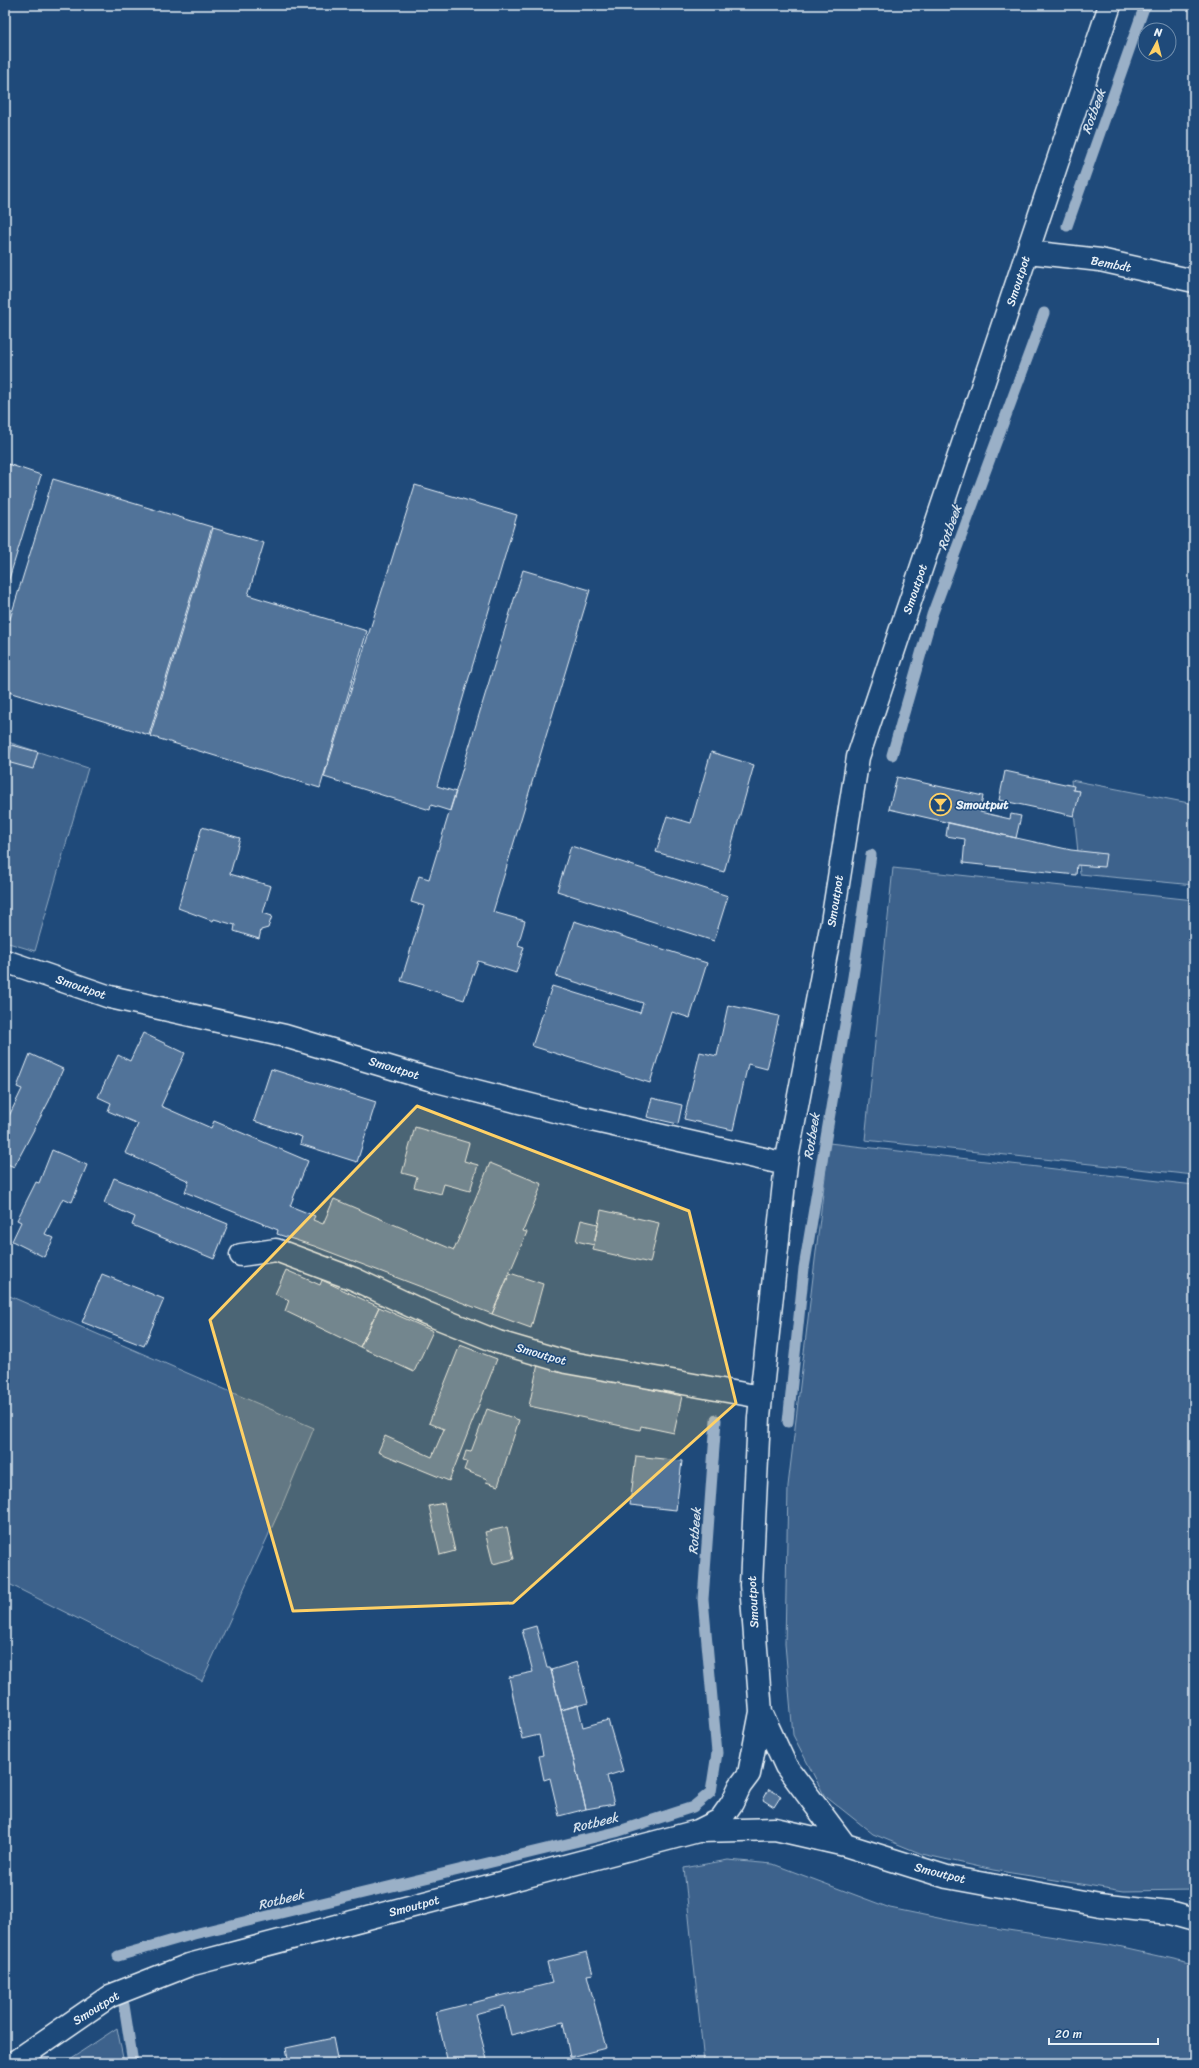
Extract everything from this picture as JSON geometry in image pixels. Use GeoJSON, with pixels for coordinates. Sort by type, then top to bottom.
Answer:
{"type":"FeatureCollection","features":[{"type":"Feature","properties":{"kind":"street","name":"Smoutpot"},"geometry":{"type":"LineString","coordinates":[[13,2063],[110,1996],[189,1965],[698,1831],[720,1820],[732,1803],[740,1786],[749,1774],[761,1712],[751,1585],[761,1397],[786,1164],[832,922],[858,757],[1110,5]]}},
{"type":"Feature","properties":{"kind":"street","name":"Bembdt"},"geometry":{"type":"LineString","coordinates":[[1028,252],[1100,260],[1194,281]]}},
{"type":"Feature","properties":{"kind":"street","name":"Smoutpot"},"geometry":{"type":"LineString","coordinates":[[5,961],[110,997],[285,1036],[430,1079],[574,1116],[786,1164]]}},
{"type":"Feature","properties":{"kind":"street","name":"Smoutpot"},"geometry":{"type":"LineString","coordinates":[[241,1255],[276,1250],[354,1279],[426,1313],[498,1342],[566,1362],[761,1397]]}},
{"type":"Feature","properties":{"kind":"street","name":"Smoutpot"},"geometry":{"type":"LineString","coordinates":[[761,1712],[786,1766],[845,1845],[947,1877],[1100,1905],[1169,1913],[1194,1920]]}},
{"type":"Feature","properties":{"kind":"street"},"geometry":{"type":"LineString","coordinates":[[698,1831],[775,1829],[845,1845]]}},
{"type":"Feature","properties":{"kind":"highlighted area"},"geometry":{"type":"Polygon","coordinates":[[[417,1106],[689,1211],[736,1403],[513,1603],[293,1611],[210,1320],[417,1106]]]}},
{"type":"Feature","properties":{"kind":"shaded area"},"geometry":{"type":"Polygon","coordinates":[[[5,741],[88,768],[35,951],[5,942],[5,741]]]}},
{"type":"Feature","properties":{"kind":"shaded area"},"geometry":{"type":"Polygon","coordinates":[[[1071,780],[1194,804],[1194,885],[1080,874],[1071,780]]]}},
{"type":"Feature","properties":{"kind":"shaded area"},"geometry":{"type":"Polygon","coordinates":[[[893,868],[1194,900],[1194,1175],[865,1140],[893,868]]]}},
{"type":"Feature","properties":{"kind":"shaded area"},"geometry":{"type":"Polygon","coordinates":[[[829,1143],[1194,1185],[1194,1890],[1124,1891],[993,1870],[922,1854],[873,1834],[824,1795],[793,1735],[785,1644],[788,1486],[829,1143]]]}},
{"type":"Feature","properties":{"kind":"shaded area"},"geometry":{"type":"Polygon","coordinates":[[[5,1294],[314,1428],[283,1503],[202,1681],[5,1582],[5,1294]]]}},
{"type":"Feature","properties":{"kind":"shaded area"},"geometry":{"type":"Polygon","coordinates":[[[728,1860],[773,1864],[890,1908],[967,1924],[1109,1945],[1194,1964],[1194,2063],[704,2063],[684,1868],[728,1860]]]}},
{"type":"Feature","properties":{"kind":"shaded area"},"geometry":{"type":"Polygon","coordinates":[[[117,2028],[124,2063],[64,2063],[117,2028]]]}},
{"type":"Feature","properties":{"kind":"building"},"geometry":{"type":"Polygon","coordinates":[[[5,463],[41,475],[5,592],[5,463]]]}},
{"type":"Feature","properties":{"kind":"building"},"geometry":{"type":"Polygon","coordinates":[[[53,479],[212,527],[149,735],[5,691],[5,635],[53,479]]]}},
{"type":"Feature","properties":{"kind":"building"},"geometry":{"type":"Polygon","coordinates":[[[415,485],[517,515],[437,786],[456,792],[450,811],[431,805],[430,810],[324,777],[415,485]]]}},
{"type":"Feature","properties":{"kind":"building"},"geometry":{"type":"Polygon","coordinates":[[[213,528],[264,543],[248,595],[367,631],[320,788],[150,736],[213,528]]]}},
{"type":"Feature","properties":{"kind":"building"},"geometry":{"type":"Polygon","coordinates":[[[523,570],[590,590],[493,912],[525,921],[518,945],[524,947],[516,973],[478,961],[464,1000],[401,981],[424,906],[411,902],[419,876],[429,879],[523,570]]]}},
{"type":"Feature","properties":{"kind":"building"},"geometry":{"type":"Polygon","coordinates":[[[12,745],[38,752],[33,769],[7,762],[12,745]]]}},
{"type":"Feature","properties":{"kind":"building"},"geometry":{"type":"Polygon","coordinates":[[[711,752],[754,765],[724,872],[656,852],[667,816],[691,823],[711,752]]]}},
{"type":"Feature","properties":{"kind":"building"},"geometry":{"type":"Polygon","coordinates":[[[1005,771],[1074,786],[1073,790],[1080,791],[1074,816],[999,800],[1005,771]]]}},
{"type":"Feature","properties":{"kind":"building"},"geometry":{"type":"Polygon","coordinates":[[[897,777],[983,796],[980,812],[1010,819],[1011,814],[1021,816],[1016,838],[889,809],[897,777]]]}},
{"type":"Feature","properties":{"kind":"building"},"geometry":{"type":"Polygon","coordinates":[[[948,823],[1071,850],[1106,854],[1104,867],[1077,865],[1076,875],[963,863],[965,839],[946,836],[948,823]]]}},
{"type":"Feature","properties":{"kind":"building"},"geometry":{"type":"Polygon","coordinates":[[[202,827],[240,838],[230,874],[271,886],[263,913],[272,916],[268,928],[261,930],[259,939],[234,931],[235,925],[214,919],[213,921],[178,908],[202,827]]]}},
{"type":"Feature","properties":{"kind":"building"},"geometry":{"type":"Polygon","coordinates":[[[571,846],[728,896],[714,941],[557,891],[571,846]]]}},
{"type":"Feature","properties":{"kind":"building"},"geometry":{"type":"Polygon","coordinates":[[[574,921],[707,963],[690,1018],[672,1012],[650,1083],[532,1046],[552,986],[640,1013],[643,1003],[556,976],[574,921]]]}},
{"type":"Feature","properties":{"kind":"building"},"geometry":{"type":"Polygon","coordinates":[[[728,1005],[779,1016],[767,1069],[748,1064],[733,1130],[684,1119],[700,1052],[717,1056],[728,1005]]]}},
{"type":"Feature","properties":{"kind":"building"},"geometry":{"type":"Polygon","coordinates":[[[143,1033],[185,1053],[161,1106],[211,1128],[214,1121],[308,1161],[290,1206],[315,1216],[313,1220],[323,1224],[334,1199],[454,1250],[490,1163],[542,1184],[523,1231],[527,1232],[492,1314],[314,1246],[277,1234],[278,1230],[185,1192],[189,1181],[125,1153],[138,1124],[108,1111],[111,1103],[98,1097],[118,1055],[130,1061],[143,1033]]]}},
{"type":"Feature","properties":{"kind":"building"},"geometry":{"type":"Polygon","coordinates":[[[30,1054],[63,1069],[49,1101],[14,1167],[5,1163],[5,1115],[9,1116],[22,1089],[17,1087],[30,1054]]]}},
{"type":"Feature","properties":{"kind":"building"},"geometry":{"type":"Polygon","coordinates":[[[271,1069],[376,1102],[357,1162],[300,1144],[302,1137],[254,1121],[271,1069]]]}},
{"type":"Feature","properties":{"kind":"building"},"geometry":{"type":"Polygon","coordinates":[[[652,1098],[682,1105],[678,1124],[647,1117],[652,1098]]]}},
{"type":"Feature","properties":{"kind":"building"},"geometry":{"type":"Polygon","coordinates":[[[415,1127],[469,1143],[464,1161],[478,1165],[470,1191],[444,1184],[441,1194],[414,1187],[417,1177],[402,1173],[415,1127]]]}},
{"type":"Feature","properties":{"kind":"building"},"geometry":{"type":"Polygon","coordinates":[[[52,1150],[87,1165],[72,1202],[63,1198],[45,1234],[54,1238],[44,1257],[12,1241],[21,1222],[17,1220],[36,1182],[39,1183],[52,1150]]]}},
{"type":"Feature","properties":{"kind":"building"},"geometry":{"type":"Polygon","coordinates":[[[114,1178],[228,1224],[214,1259],[132,1225],[135,1217],[104,1203],[114,1178]]]}},
{"type":"Feature","properties":{"kind":"building"},"geometry":{"type":"Polygon","coordinates":[[[601,1210],[659,1223],[650,1263],[593,1250],[601,1210]]]}},
{"type":"Feature","properties":{"kind":"building"},"geometry":{"type":"Polygon","coordinates":[[[581,1220],[598,1224],[594,1245],[576,1241],[581,1220]]]}},
{"type":"Feature","properties":{"kind":"building"},"geometry":{"type":"Polygon","coordinates":[[[286,1270],[320,1285],[322,1280],[379,1307],[360,1347],[285,1311],[289,1300],[275,1294],[286,1270]]]}},
{"type":"Feature","properties":{"kind":"building"},"geometry":{"type":"Polygon","coordinates":[[[510,1273],[543,1284],[531,1328],[492,1314],[510,1273]]]}},
{"type":"Feature","properties":{"kind":"building"},"geometry":{"type":"Polygon","coordinates":[[[102,1274],[164,1299],[144,1346],[82,1322],[102,1274]]]}},
{"type":"Feature","properties":{"kind":"building"},"geometry":{"type":"Polygon","coordinates":[[[379,1307],[433,1331],[414,1372],[360,1347],[379,1307]]]}},
{"type":"Feature","properties":{"kind":"building"},"geometry":{"type":"Polygon","coordinates":[[[460,1345],[497,1359],[449,1481],[378,1452],[385,1436],[432,1457],[444,1429],[429,1423],[460,1345]]]}},
{"type":"Feature","properties":{"kind":"building"},"geometry":{"type":"Polygon","coordinates":[[[538,1364],[649,1386],[649,1389],[682,1396],[674,1433],[641,1426],[640,1430],[529,1406],[538,1364]]]}},
{"type":"Feature","properties":{"kind":"building"},"geometry":{"type":"Polygon","coordinates":[[[487,1409],[519,1420],[498,1486],[486,1482],[487,1479],[464,1470],[467,1462],[463,1461],[466,1451],[471,1452],[487,1409]]]}},
{"type":"Feature","properties":{"kind":"building"},"geometry":{"type":"Polygon","coordinates":[[[636,1456],[682,1461],[676,1510],[630,1505],[636,1456]]]}},
{"type":"Feature","properties":{"kind":"building"},"geometry":{"type":"Polygon","coordinates":[[[444,1503],[455,1551],[440,1555],[429,1506],[444,1503]]]}},
{"type":"Feature","properties":{"kind":"building"},"geometry":{"type":"Polygon","coordinates":[[[507,1527],[514,1559],[493,1564],[485,1532],[507,1527]]]}},
{"type":"Feature","properties":{"kind":"building"},"geometry":{"type":"Polygon","coordinates":[[[536,1626],[547,1668],[550,1668],[551,1670],[586,1809],[559,1816],[550,1778],[544,1780],[539,1756],[543,1755],[539,1735],[522,1739],[509,1677],[533,1672],[522,1630],[536,1626]]]}},
{"type":"Feature","properties":{"kind":"building"},"geometry":{"type":"Polygon","coordinates":[[[577,1662],[588,1703],[561,1710],[551,1670],[577,1662]]]}},
{"type":"Feature","properties":{"kind":"building"},"geometry":{"type":"Polygon","coordinates":[[[578,1705],[583,1727],[608,1720],[623,1771],[607,1776],[614,1804],[586,1809],[561,1710],[578,1705]]]}},
{"type":"Feature","properties":{"kind":"building"},"geometry":{"type":"Polygon","coordinates":[[[769,1789],[781,1796],[774,1807],[763,1800],[769,1789]]]}},
{"type":"Feature","properties":{"kind":"building"},"geometry":{"type":"Polygon","coordinates":[[[587,1952],[593,1974],[587,1975],[606,2048],[570,2057],[563,2022],[511,2035],[504,2006],[475,2014],[488,2063],[448,2063],[436,2012],[552,1983],[547,1962],[587,1952]]]}},
{"type":"Feature","properties":{"kind":"building"},"geometry":{"type":"Polygon","coordinates":[[[333,2038],[338,2063],[289,2063],[286,2048],[333,2038]]]}},
{"type":"Feature","properties":{"kind":"building"},"geometry":{"type":"Polygon","coordinates":[[[220,2058],[222,2063],[201,2063],[220,2058]]]}},
{"type":"Feature","properties":{"kind":"waterway","name":"Rotbeek"},"geometry":{"type":"LineString","coordinates":[[1067,226],[1145,5]]}},
{"type":"Feature","properties":{"kind":"waterway","name":"Rotbeek"},"geometry":{"type":"LineString","coordinates":[[892,755],[932,615],[1044,313]]}},
{"type":"Feature","properties":{"kind":"waterway","name":"Rotbeek"},"geometry":{"type":"LineString","coordinates":[[788,1422],[804,1268],[853,977],[871,855]]}},
{"type":"Feature","properties":{"kind":"waterway","name":"Rotbeek"},"geometry":{"type":"LineString","coordinates":[[118,1956],[194,1934],[616,1832],[693,1807],[711,1792],[717,1753],[703,1599],[716,1420]]}},
{"type":"Feature","properties":{"kind":"waterway","name":"Rotbeek"},"geometry":{"type":"LineString","coordinates":[[124,2005],[133,2063]]}},
{"type":"Feature","properties":{"kind":"place","name":"Smoutput"},"geometry":{"type":"Point","coordinates":[940,805]}}]}
